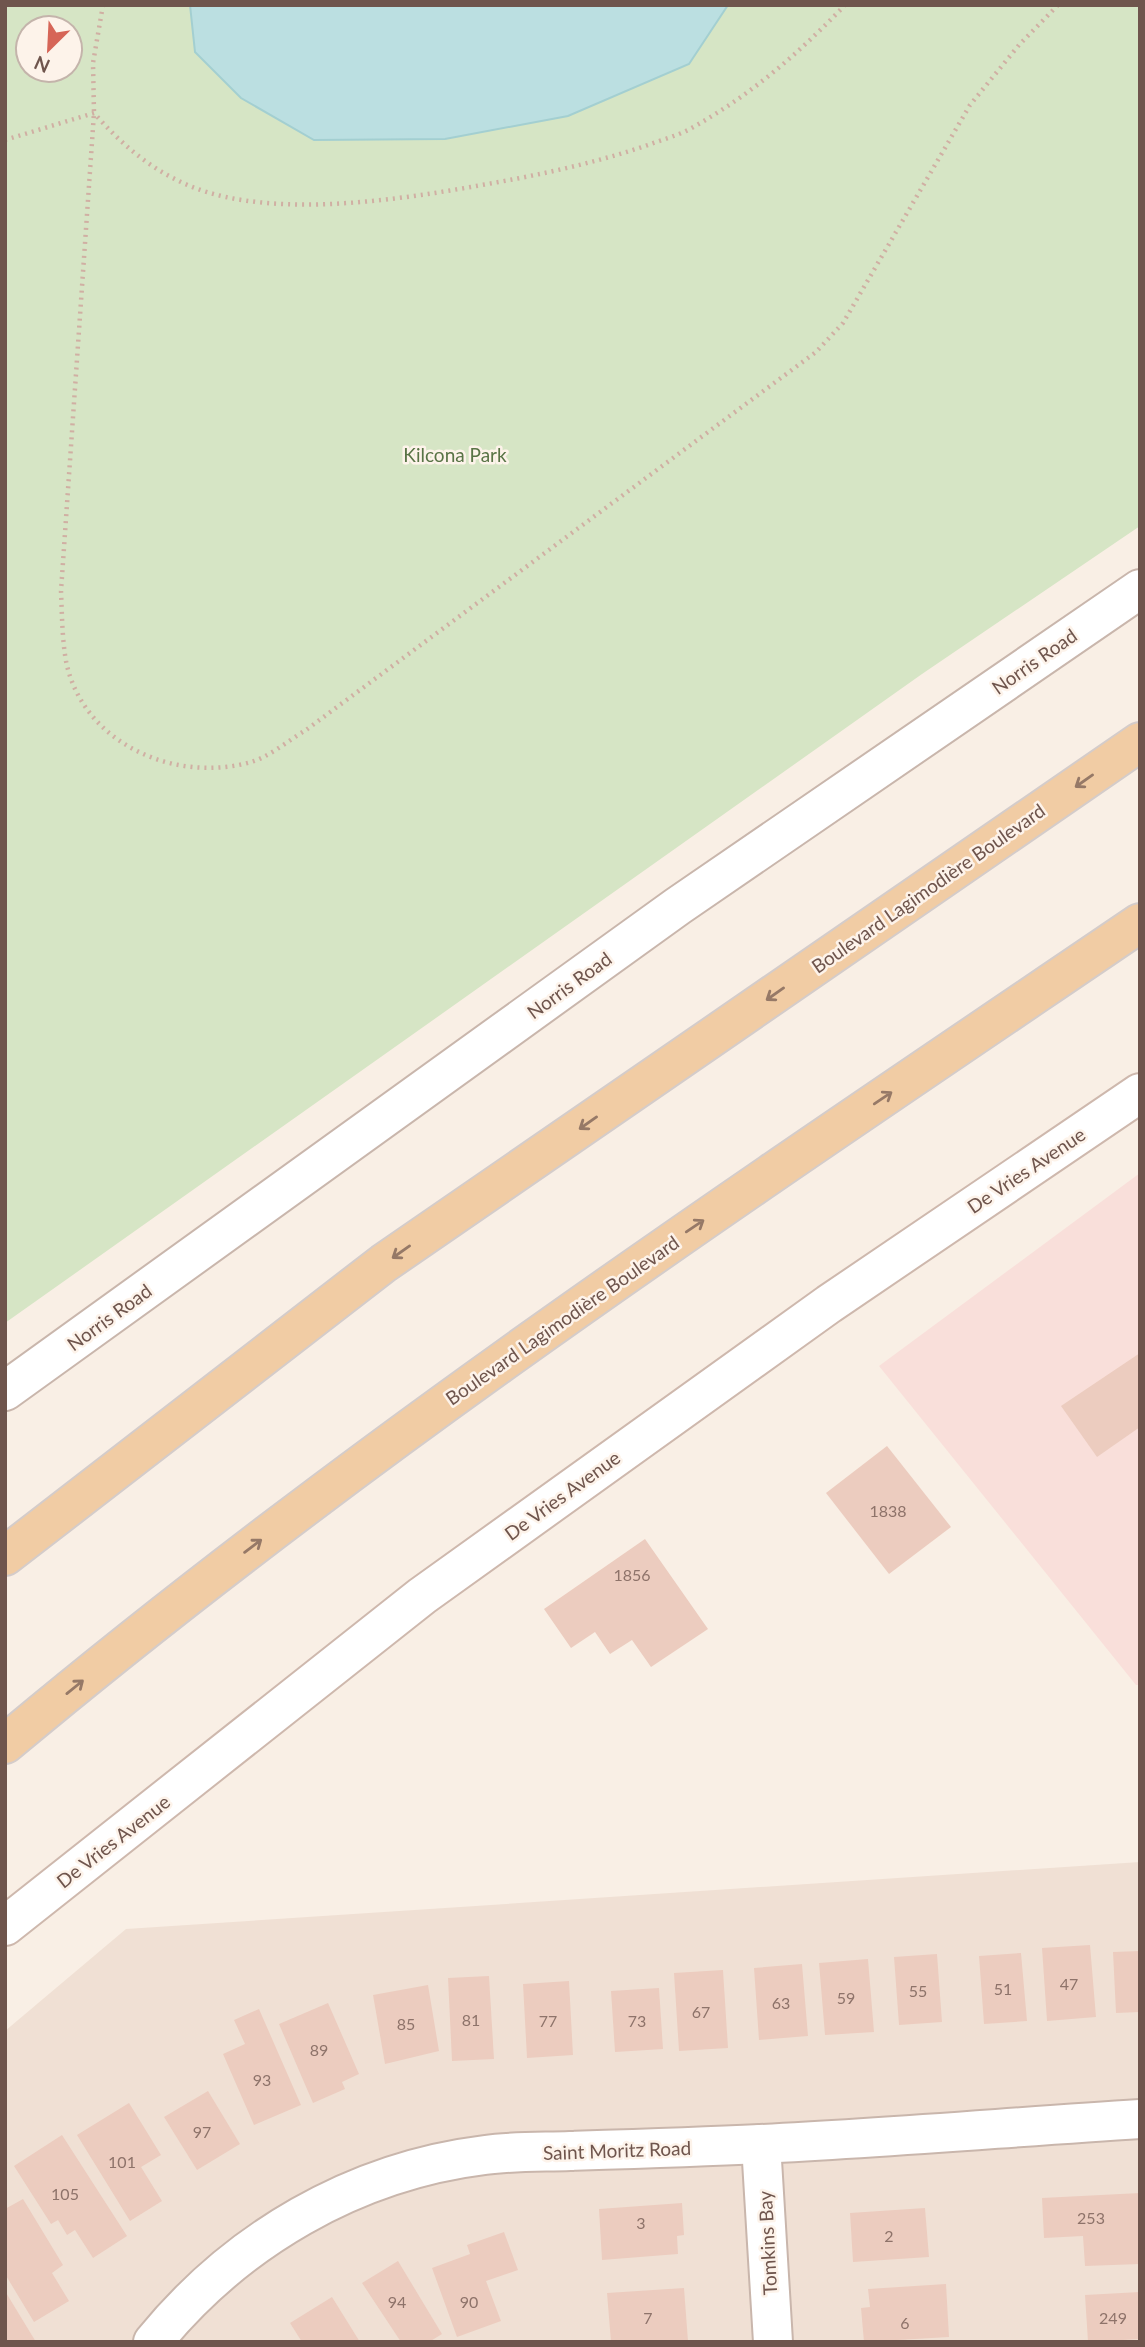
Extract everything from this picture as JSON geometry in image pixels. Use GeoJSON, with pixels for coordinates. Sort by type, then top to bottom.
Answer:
{"type":"FeatureCollection","features":[{"type":"Feature","properties":{"kind":"main road","name":"Boulevard Lagimodière Boulevard"},"geometry":{"type":"LineString","coordinates":[[5,1556],[384,1264],[1140,742]]}},
{"type":"Feature","properties":{"kind":"main road","name":"Boulevard Lagimodière Boulevard"},"geometry":{"type":"LineString","coordinates":[[5,1744],[195,1591],[467,1387],[680,1236],[1140,923]]}},
{"type":"Feature","properties":{"kind":"street","name":"Norris Road"},"geometry":{"type":"LineString","coordinates":[[5,1391],[678,906],[1140,589]]}},
{"type":"Feature","properties":{"kind":"street","name":"De Vries Avenue"},"geometry":{"type":"LineString","coordinates":[[5,1926],[422,1596],[829,1304],[1140,1093]]}},
{"type":"Feature","properties":{"kind":"street","name":"Saint Moritz Road"},"geometry":{"type":"LineString","coordinates":[[153,2342],[184,2304],[228,2264],[268,2236],[331,2199],[390,2175],[485,2155],[761,2144],[1140,2119]]}},
{"type":"Feature","properties":{"kind":"street","name":"Tomkins Bay"},"geometry":{"type":"LineString","coordinates":[[761,2144],[772,2342]]}},
{"type":"Feature","properties":{"kind":"path"},"geometry":{"type":"LineString","coordinates":[[103,5],[93,63],[94,113],[61,591],[66,662],[88,712],[134,752],[193,769],[252,762],[306,730],[816,352],[844,323],[971,105],[1019,45],[1058,5]]}},
{"type":"Feature","properties":{"kind":"path"},"geometry":{"type":"LineString","coordinates":[[94,113],[118,141],[141,160],[191,187],[242,200],[314,204],[435,194],[591,165],[685,131],[755,90],[845,5]]}},
{"type":"Feature","properties":{"kind":"path"},"geometry":{"type":"LineString","coordinates":[[5,140],[94,113]]}},
{"type":"Feature","properties":{"kind":"shaded area"},"geometry":{"type":"Polygon","coordinates":[[[1140,1173],[1140,1685],[1136,1685],[879,1366],[1140,1173]]]}},
{"type":"Feature","properties":{"kind":"shaded area"},"geometry":{"type":"Polygon","coordinates":[[[1140,1862],[1140,2342],[5,2342],[5,2031],[126,1929],[1140,1862]]]}},
{"type":"Feature","properties":{"kind":"green space","name":"Kilcona Park"},"geometry":{"type":"Polygon","coordinates":[[[5,5],[1140,5],[1140,526],[922,674],[5,1323],[5,5]]]}},
{"type":"Feature","properties":{"kind":"water"},"geometry":{"type":"Polygon","coordinates":[[[190,5],[728,5],[689,64],[568,116],[445,139],[314,140],[241,98],[195,52],[190,5]]]}},
{"type":"Feature","properties":{"kind":"building"},"geometry":{"type":"Polygon","coordinates":[[[1140,1353],[1140,1427],[1097,1457],[1061,1406],[1140,1353]]]}},
{"type":"Feature","properties":{"kind":"building"},"geometry":{"type":"Polygon","coordinates":[[[887,1446],[951,1527],[889,1574],[826,1493],[887,1446]]]}},
{"type":"Feature","properties":{"kind":"building"},"geometry":{"type":"Polygon","coordinates":[[[645,1539],[708,1629],[651,1667],[632,1640],[610,1654],[595,1632],[571,1648],[544,1609],[645,1539]]]}},
{"type":"Feature","properties":{"kind":"building"},"geometry":{"type":"Polygon","coordinates":[[[1090,1945],[1096,2017],[1047,2021],[1042,1948],[1090,1945]]]}},
{"type":"Feature","properties":{"kind":"building"},"geometry":{"type":"Polygon","coordinates":[[[1140,1951],[1140,2012],[1116,2013],[1113,1952],[1140,1951]]]}},
{"type":"Feature","properties":{"kind":"building"},"geometry":{"type":"Polygon","coordinates":[[[1021,1953],[1027,2021],[984,2024],[979,1956],[1021,1953]]]}},
{"type":"Feature","properties":{"kind":"building"},"geometry":{"type":"Polygon","coordinates":[[[937,1954],[942,2022],[899,2025],[894,1957],[937,1954]]]}},
{"type":"Feature","properties":{"kind":"building"},"geometry":{"type":"Polygon","coordinates":[[[868,1959],[874,2032],[825,2035],[819,1963],[868,1959]]]}},
{"type":"Feature","properties":{"kind":"building"},"geometry":{"type":"Polygon","coordinates":[[[802,1964],[808,2036],[759,2040],[754,1968],[802,1964]]]}},
{"type":"Feature","properties":{"kind":"building"},"geometry":{"type":"Polygon","coordinates":[[[723,1970],[728,2048],[679,2051],[674,1973],[723,1970]]]}},
{"type":"Feature","properties":{"kind":"building"},"geometry":{"type":"Polygon","coordinates":[[[489,1976],[494,2059],[452,2061],[448,1978],[489,1976]]]}},
{"type":"Feature","properties":{"kind":"building"},"geometry":{"type":"Polygon","coordinates":[[[569,1981],[573,2055],[527,2058],[523,1984],[569,1981]]]}},
{"type":"Feature","properties":{"kind":"building"},"geometry":{"type":"Polygon","coordinates":[[[428,1985],[439,2051],[385,2064],[373,1995],[428,1985]]]}},
{"type":"Feature","properties":{"kind":"building"},"geometry":{"type":"Polygon","coordinates":[[[659,1988],[663,2049],[615,2052],[611,1991],[659,1988]]]}},
{"type":"Feature","properties":{"kind":"building"},"geometry":{"type":"Polygon","coordinates":[[[328,2003],[359,2074],[342,2082],[345,2089],[313,2103],[279,2024],[328,2003]]]}},
{"type":"Feature","properties":{"kind":"building"},"geometry":{"type":"Polygon","coordinates":[[[259,2009],[301,2105],[254,2125],[223,2054],[245,2044],[234,2020],[259,2009]]]}},
{"type":"Feature","properties":{"kind":"building"},"geometry":{"type":"Polygon","coordinates":[[[208,2091],[240,2144],[197,2170],[164,2117],[208,2091]]]}},
{"type":"Feature","properties":{"kind":"building"},"geometry":{"type":"Polygon","coordinates":[[[129,2103],[161,2155],[141,2167],[162,2201],[130,2221],[77,2135],[129,2103]]]}},
{"type":"Feature","properties":{"kind":"building"},"geometry":{"type":"Polygon","coordinates":[[[62,2135],[127,2236],[93,2258],[75,2230],[67,2235],[58,2220],[51,2224],[14,2166],[62,2135]]]}},
{"type":"Feature","properties":{"kind":"building"},"geometry":{"type":"Polygon","coordinates":[[[1140,2193],[1140,2264],[1085,2266],[1083,2236],[1044,2238],[1042,2198],[1140,2193]]]}},
{"type":"Feature","properties":{"kind":"building"},"geometry":{"type":"Polygon","coordinates":[[[23,2199],[63,2265],[52,2273],[69,2301],[34,2322],[5,2274],[5,2209],[23,2199]]]}},
{"type":"Feature","properties":{"kind":"building"},"geometry":{"type":"Polygon","coordinates":[[[682,2203],[684,2235],[677,2236],[678,2254],[602,2260],[599,2209],[682,2203]]]}},
{"type":"Feature","properties":{"kind":"building"},"geometry":{"type":"Polygon","coordinates":[[[925,2208],[929,2257],[853,2262],[850,2213],[925,2208]]]}},
{"type":"Feature","properties":{"kind":"building"},"geometry":{"type":"Polygon","coordinates":[[[504,2232],[518,2270],[486,2281],[501,2321],[457,2337],[432,2268],[470,2254],[467,2245],[504,2232]]]}},
{"type":"Feature","properties":{"kind":"building"},"geometry":{"type":"Polygon","coordinates":[[[398,2261],[442,2334],[429,2342],[401,2342],[362,2283],[398,2261]]]}},
{"type":"Feature","properties":{"kind":"building"},"geometry":{"type":"Polygon","coordinates":[[[946,2284],[949,2337],[864,2342],[861,2308],[870,2307],[868,2289],[946,2284]]]}},
{"type":"Feature","properties":{"kind":"building"},"geometry":{"type":"Polygon","coordinates":[[[684,2288],[688,2341],[611,2342],[607,2293],[684,2288]]]}},
{"type":"Feature","properties":{"kind":"building"},"geometry":{"type":"Polygon","coordinates":[[[5,2291],[36,2342],[5,2342],[5,2291]]]}},
{"type":"Feature","properties":{"kind":"building"},"geometry":{"type":"Polygon","coordinates":[[[1140,2292],[1140,2339],[1088,2342],[1085,2295],[1140,2292]]]}},
{"type":"Feature","properties":{"kind":"building"},"geometry":{"type":"Polygon","coordinates":[[[332,2297],[360,2342],[302,2342],[290,2323],[332,2297]]]}}]}
